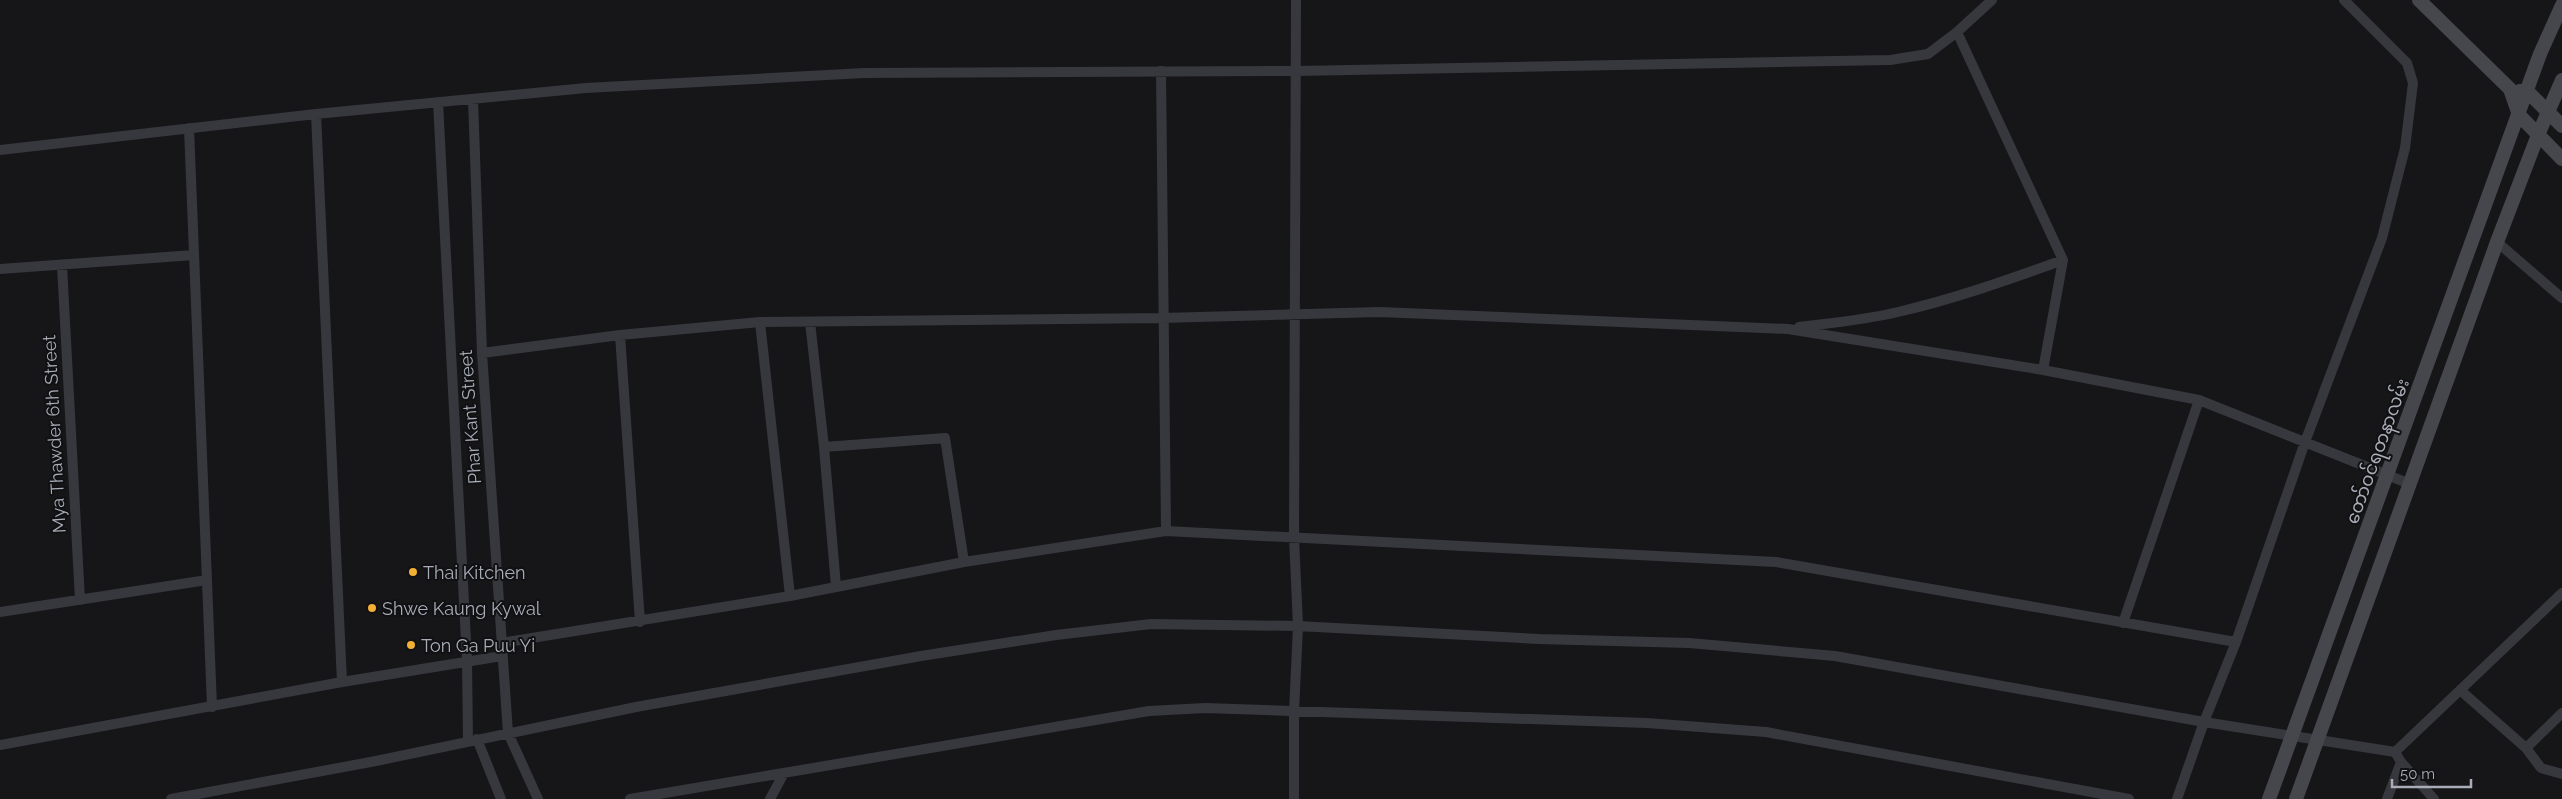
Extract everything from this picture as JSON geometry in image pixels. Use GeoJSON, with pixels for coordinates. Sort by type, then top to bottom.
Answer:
{"type":"FeatureCollection","features":[{"type":"Feature","properties":{"kind":"main road"},"geometry":{"type":"LineString","coordinates":[[2419,0],[2510,89],[2519,115],[2562,159]]}},
{"type":"Feature","properties":{"kind":"main road","name":"တော်ဝင်ရတနာလမ်း"},"geometry":{"type":"LineString","coordinates":[[2269,799],[2389,475],[2528,92],[2540,54],[2562,6]]}},
{"type":"Feature","properties":{"kind":"main road"},"geometry":{"type":"LineString","coordinates":[[2296,799],[2498,242],[2538,135],[2562,80]]}},
{"type":"Feature","properties":{"kind":"main road"},"geometry":{"type":"LineString","coordinates":[[2510,89],[2528,92],[2562,126]]}},
{"type":"Feature","properties":{"kind":"street"},"geometry":{"type":"LineString","coordinates":[[1294,799],[1294,712],[1298,626],[1294,537],[1296,0]]}},
{"type":"Feature","properties":{"kind":"street"},"geometry":{"type":"LineString","coordinates":[[0,150],[316,114],[586,88],[864,73],[1162,70],[1296,71],[1890,60],[1928,54],[1957,32],[1992,0]]}},
{"type":"Feature","properties":{"kind":"street"},"geometry":{"type":"LineString","coordinates":[[2177,799],[2204,722],[2236,642],[2305,442],[2382,238],[2405,148],[2413,83],[2408,63],[2344,0]]}},
{"type":"Feature","properties":{"kind":"street"},"geometry":{"type":"LineString","coordinates":[[1957,32],[2062,260],[2043,370]]}},
{"type":"Feature","properties":{"kind":"street"},"geometry":{"type":"LineString","coordinates":[[1162,70],[1162,318],[1166,530]]}},
{"type":"Feature","properties":{"kind":"street","name":"Phar Kant Street"},"geometry":{"type":"LineString","coordinates":[[473,99],[482,353],[508,733],[538,799]]}},
{"type":"Feature","properties":{"kind":"street"},"geometry":{"type":"LineString","coordinates":[[438,102],[467,660],[473,740],[501,799]]}},
{"type":"Feature","properties":{"kind":"street"},"geometry":{"type":"LineString","coordinates":[[316,114],[342,682]]}},
{"type":"Feature","properties":{"kind":"street"},"geometry":{"type":"LineString","coordinates":[[189,128],[212,707]]}},
{"type":"Feature","properties":{"kind":"street"},"geometry":{"type":"LineString","coordinates":[[2498,242],[2562,298]]}},
{"type":"Feature","properties":{"kind":"street"},"geometry":{"type":"LineString","coordinates":[[0,268],[62,266],[194,255]]}},
{"type":"Feature","properties":{"kind":"street"},"geometry":{"type":"LineString","coordinates":[[1788,329],[1895,313],[1939,302],[2062,260]]}},
{"type":"Feature","properties":{"kind":"street","name":"Mya Thawder 6th Street"},"geometry":{"type":"LineString","coordinates":[[62,266],[80,600]]}},
{"type":"Feature","properties":{"kind":"street"},"geometry":{"type":"LineString","coordinates":[[482,353],[620,335],[760,322],[1162,318],[1379,312],[1788,329],[2043,370],[2199,400],[2410,484]]}},
{"type":"Feature","properties":{"kind":"street"},"geometry":{"type":"LineString","coordinates":[[760,322],[790,596]]}},
{"type":"Feature","properties":{"kind":"street"},"geometry":{"type":"LineString","coordinates":[[810,322],[824,447],[836,586]]}},
{"type":"Feature","properties":{"kind":"street"},"geometry":{"type":"LineString","coordinates":[[620,335],[640,622]]}},
{"type":"Feature","properties":{"kind":"street"},"geometry":{"type":"LineString","coordinates":[[2122,624],[2199,400]]}},
{"type":"Feature","properties":{"kind":"street"},"geometry":{"type":"LineString","coordinates":[[824,447],[945,438],[964,562]]}},
{"type":"Feature","properties":{"kind":"street"},"geometry":{"type":"LineString","coordinates":[[501,643],[640,622],[790,596],[964,562],[1166,530],[1776,562],[2122,624],[2236,642]]}},
{"type":"Feature","properties":{"kind":"street"},"geometry":{"type":"LineString","coordinates":[[0,612],[207,580]]}},
{"type":"Feature","properties":{"kind":"street"},"geometry":{"type":"LineString","coordinates":[[2395,752],[2562,593]]}},
{"type":"Feature","properties":{"kind":"street"},"geometry":{"type":"LineString","coordinates":[[171,799],[195,797],[376,762],[646,705],[1056,635],[1151,624],[1298,626],[1539,639],[1689,643],[1835,656],[2204,722],[2317,738],[2395,752],[2401,762],[2434,799]]}},
{"type":"Feature","properties":{"kind":"street"},"geometry":{"type":"LineString","coordinates":[[0,745],[342,682],[467,660],[502,656]]}},
{"type":"Feature","properties":{"kind":"street"},"geometry":{"type":"LineString","coordinates":[[2460,690],[2526,748],[2541,768],[2562,774]]}},
{"type":"Feature","properties":{"kind":"street"},"geometry":{"type":"LineString","coordinates":[[630,799],[1148,711],[1204,708],[1647,723],[1766,732],[2129,799]]}},
{"type":"Feature","properties":{"kind":"street"},"geometry":{"type":"LineString","coordinates":[[2526,748],[2562,713]]}},
{"type":"Feature","properties":{"kind":"street"},"geometry":{"type":"LineString","coordinates":[[2387,799],[2401,762]]}},
{"type":"Feature","properties":{"kind":"street"},"geometry":{"type":"LineString","coordinates":[[770,799],[784,773]]}},
{"type":"Feature","properties":{"kind":"place","name":"Thai Kitchen"},"geometry":{"type":"Point","coordinates":[413,572]}},
{"type":"Feature","properties":{"kind":"place","name":"Shwe Kaung Kywal"},"geometry":{"type":"Point","coordinates":[372,608]}},
{"type":"Feature","properties":{"kind":"place","name":"Ton Ga Puu Yi"},"geometry":{"type":"Point","coordinates":[411,645]}}]}
